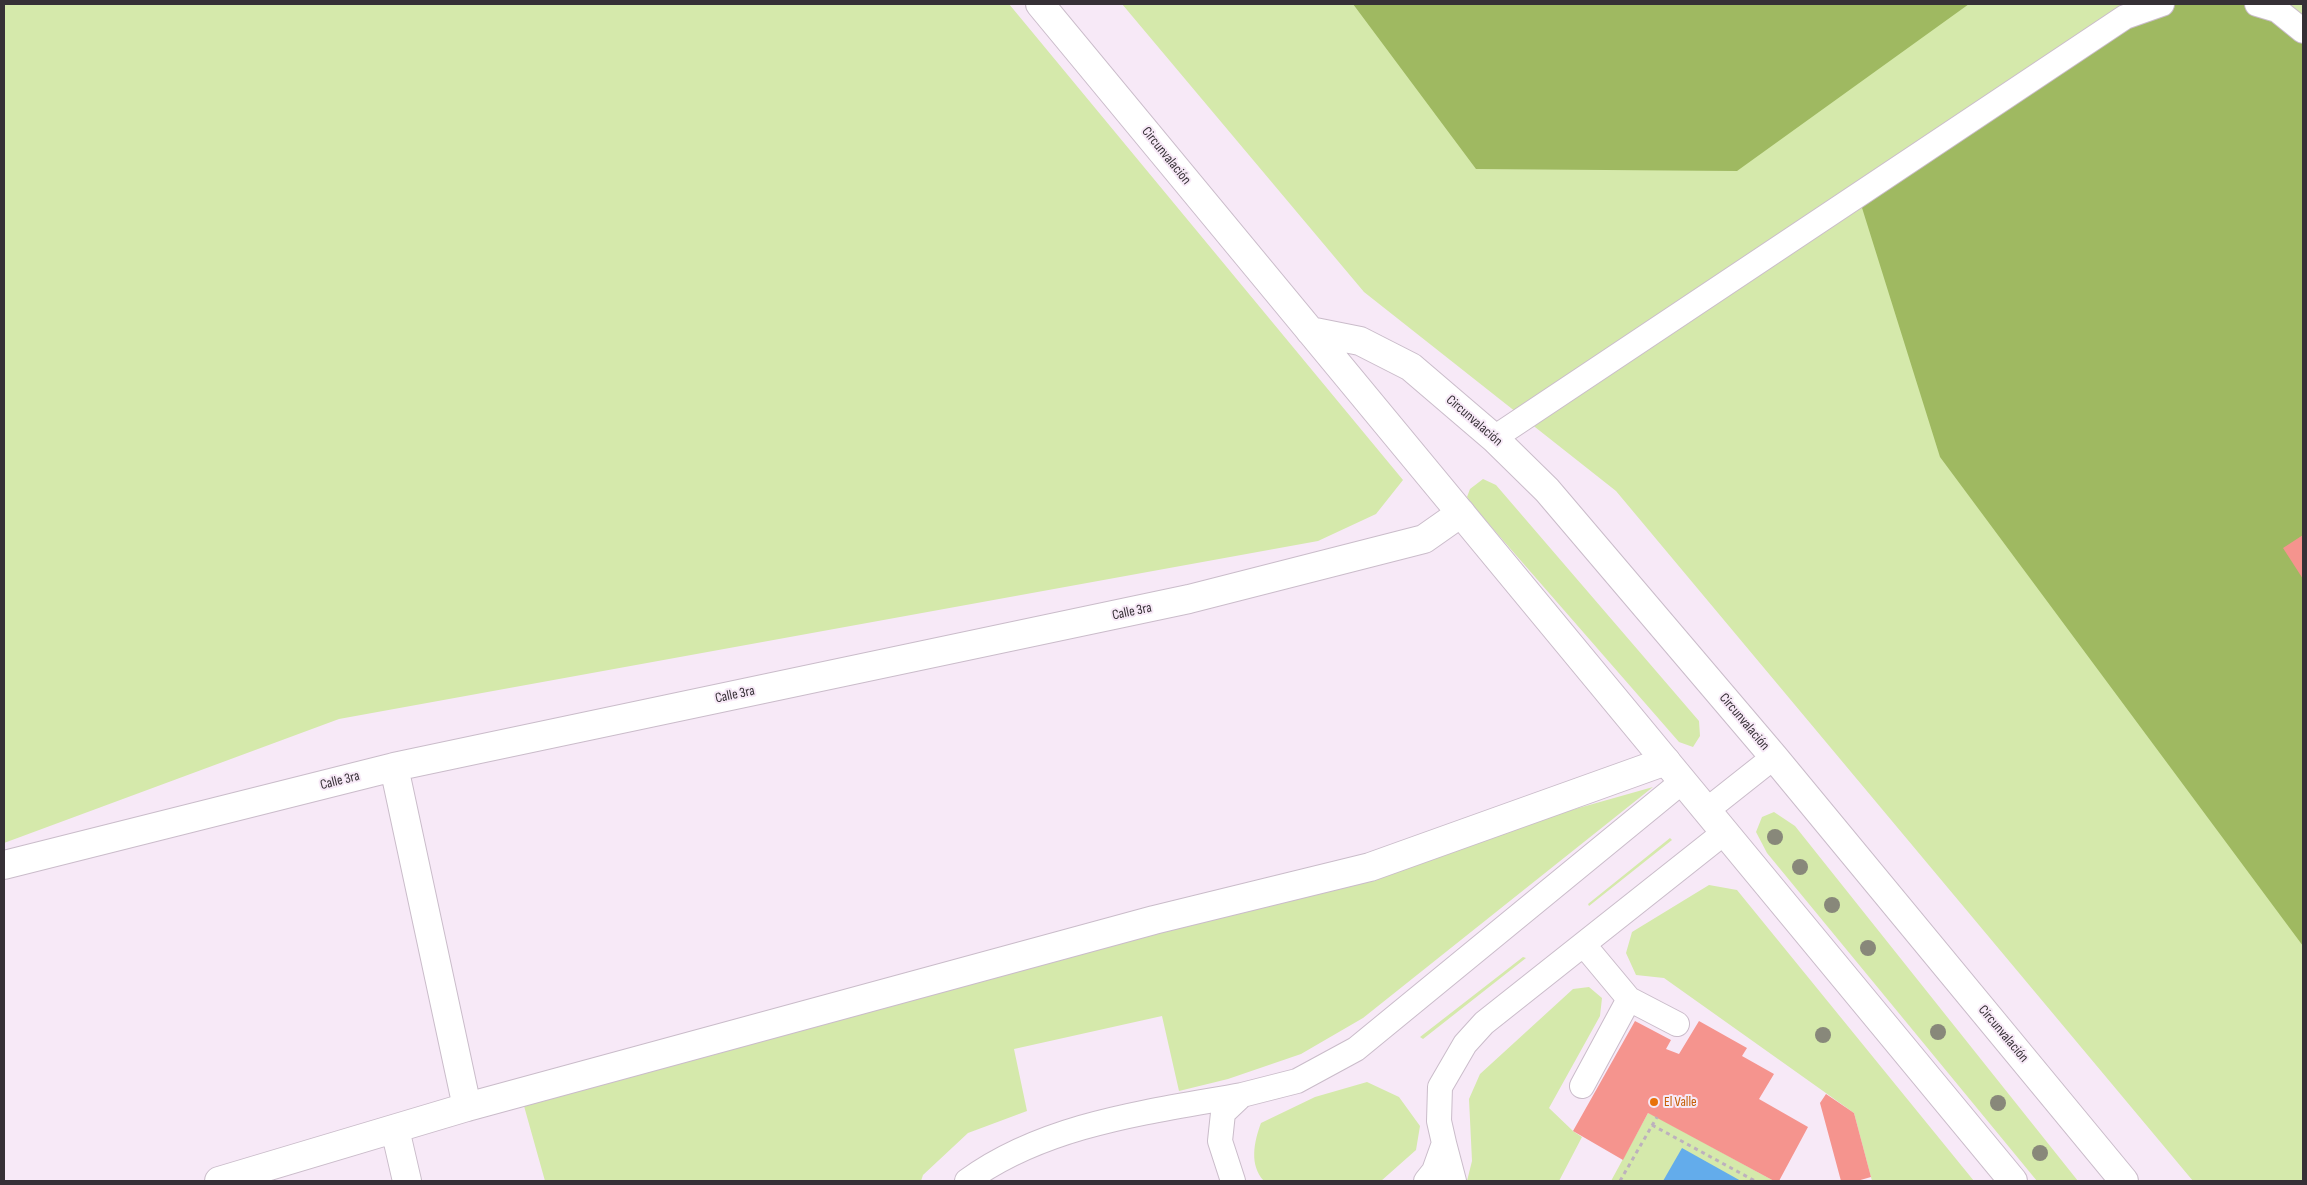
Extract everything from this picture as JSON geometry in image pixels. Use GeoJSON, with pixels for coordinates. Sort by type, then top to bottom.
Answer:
{"type":"FeatureCollection","features":[{"type":"Feature","properties":{"kind":"street","name":"Circunvalación"},"geometry":{"type":"LineString","coordinates":[[1040,4],[2014,1181]]}},
{"type":"Feature","properties":{"kind":"street","name":"Circunvalación"},"geometry":{"type":"LineString","coordinates":[[1310,331],[1360,341],[1411,367],[1494,438],[1548,490],[1774,757],[2124,1181]]}},
{"type":"Feature","properties":{"kind":"street","name":"Calle 3ra"},"geometry":{"type":"LineString","coordinates":[[4,865],[394,767],[1189,599],[1424,539],[1461,513]]}},
{"type":"Feature","properties":{"kind":"street"},"geometry":{"type":"LineString","coordinates":[[394,767],[467,1107]]}},
{"type":"Feature","properties":{"kind":"street"},"geometry":{"type":"LineString","coordinates":[[219,1181],[467,1107],[1145,922],[1370,867],[1675,771]]}},
{"type":"Feature","properties":{"kind":"street"},"geometry":{"type":"LineString","coordinates":[[395,1129],[407,1181]]}},
{"type":"Feature","properties":{"kind":"lane"},"geometry":{"type":"LineString","coordinates":[[1494,438],[2125,17],[2162,4]]}},
{"type":"Feature","properties":{"kind":"lane"},"geometry":{"type":"LineString","coordinates":[[2257,4],[2277,10],[2303,31]]}},
{"type":"Feature","properties":{"kind":"lane"},"geometry":{"type":"LineString","coordinates":[[1707,810],[1774,757]]}},
{"type":"Feature","properties":{"kind":"lane"},"geometry":{"type":"LineString","coordinates":[[967,1181],[988,1166],[1063,1133],[1147,1112],[1242,1095],[1297,1080],[1356,1050],[1675,771]]}},
{"type":"Feature","properties":{"kind":"lane"},"geometry":{"type":"LineString","coordinates":[[1454,1181],[1439,1121],[1440,1087],[1465,1044],[1484,1023],[1725,832]]}},
{"type":"Feature","properties":{"kind":"lane"},"geometry":{"type":"LineString","coordinates":[[1584,945],[1630,999],[1677,1024]]}},
{"type":"Feature","properties":{"kind":"lane"},"geometry":{"type":"LineString","coordinates":[[1582,1086],[1630,999]]}},
{"type":"Feature","properties":{"kind":"lane"},"geometry":{"type":"LineString","coordinates":[[1233,1181],[1220,1141],[1223,1113],[1242,1095]]}},
{"type":"Feature","properties":{"kind":"lane"},"geometry":{"type":"LineString","coordinates":[[1426,1181],[1434,1170],[1444,1144]]}},
{"type":"Feature","properties":{"kind":"path"},"geometry":{"type":"LineString","coordinates":[[1620,1181],[1657,1117]]}},
{"type":"Feature","properties":{"kind":"path"},"geometry":{"type":"LineString","coordinates":[[1652,1125],[1755,1181]]}},
{"type":"Feature","properties":{"kind":"green space"},"geometry":{"type":"Polygon","coordinates":[[[4,4],[1009,4],[1403,480],[1376,514],[1318,541],[339,719],[4,843],[4,4]]]}},
{"type":"Feature","properties":{"kind":"green space"},"geometry":{"type":"Polygon","coordinates":[[[1122,4],[2303,4],[2303,1181],[2193,1181],[1616,491],[1364,292],[1122,4]]]}},
{"type":"Feature","properties":{"kind":"green space"},"geometry":{"type":"Polygon","coordinates":[[[1353,4],[1969,4],[1737,171],[1476,169],[1353,4]]]}},
{"type":"Feature","properties":{"kind":"green space"},"geometry":{"type":"Polygon","coordinates":[[[2162,4],[2257,4],[2303,31],[2303,946],[1940,457],[1858,195],[2162,4]]]}},
{"type":"Feature","properties":{"kind":"green space"},"geometry":{"type":"Polygon","coordinates":[[[1483,479],[1496,485],[1699,721],[1700,736],[1693,747],[1679,742],[1474,507],[1467,497],[1470,489],[1483,479]]]}},
{"type":"Feature","properties":{"kind":"green space"},"geometry":{"type":"Polygon","coordinates":[[[1653,787],[1363,1018],[1301,1054],[1228,1079],[1179,1091],[1162,1016],[1014,1049],[1027,1111],[968,1133],[923,1175],[921,1181],[545,1181],[524,1106],[1653,787]]]}},
{"type":"Feature","properties":{"kind":"green space"},"geometry":{"type":"Polygon","coordinates":[[[1774,812],[1795,826],[2078,1181],[2037,1181],[1767,853],[1756,832],[1762,817],[1774,812]]]}},
{"type":"Feature","properties":{"kind":"green space"},"geometry":{"type":"Polygon","coordinates":[[[1670,838],[1672,840],[1589,906],[1588,904],[1670,838]]]}},
{"type":"Feature","properties":{"kind":"green space"},"geometry":{"type":"Polygon","coordinates":[[[1709,885],[1737,890],[1974,1181],[1872,1181],[1854,1113],[1664,978],[1636,975],[1626,953],[1632,932],[1709,885]]]}},
{"type":"Feature","properties":{"kind":"green space"},"geometry":{"type":"Polygon","coordinates":[[[1523,957],[1526,958],[1423,1039],[1420,1037],[1523,957]]]}},
{"type":"Feature","properties":{"kind":"green space"},"geometry":{"type":"Polygon","coordinates":[[[1589,987],[1602,998],[1600,1016],[1549,1108],[1582,1137],[1559,1181],[1467,1181],[1472,1161],[1469,1099],[1480,1074],[1573,989],[1589,987]]]}},
{"type":"Feature","properties":{"kind":"green space"},"geometry":{"type":"Polygon","coordinates":[[[1367,1082],[1399,1097],[1420,1126],[1416,1150],[1381,1181],[1264,1181],[1256,1168],[1254,1153],[1261,1123],[1315,1097],[1367,1082]]]}},
{"type":"Feature","properties":{"kind":"green space"},"geometry":{"type":"Polygon","coordinates":[[[1648,1113],[1657,1117],[1774,1181],[1611,1181],[1648,1113]]]}},
{"type":"Feature","properties":{"kind":"water"},"geometry":{"type":"Polygon","coordinates":[[[1682,1148],[1741,1181],[1663,1181],[1682,1148]]]}},
{"type":"Feature","properties":{"kind":"building"},"geometry":{"type":"Polygon","coordinates":[[[2303,535],[2303,579],[2283,548],[2303,535]]]}},
{"type":"Feature","properties":{"kind":"building"},"geometry":{"type":"Polygon","coordinates":[[[1635,1021],[1671,1040],[1666,1049],[1679,1054],[1699,1021],[1747,1048],[1742,1056],[1774,1074],[1759,1099],[1808,1127],[1779,1181],[1774,1181],[1648,1113],[1623,1160],[1573,1131],[1635,1021]]]}},
{"type":"Feature","properties":{"kind":"building"},"geometry":{"type":"Polygon","coordinates":[[[1826,1094],[1854,1113],[1871,1177],[1857,1181],[1841,1181],[1820,1103],[1826,1094]]]}},
{"type":"Feature","properties":{"kind":"place","name":"El Valle"},"geometry":{"type":"Point","coordinates":[1654,1102]}}]}
